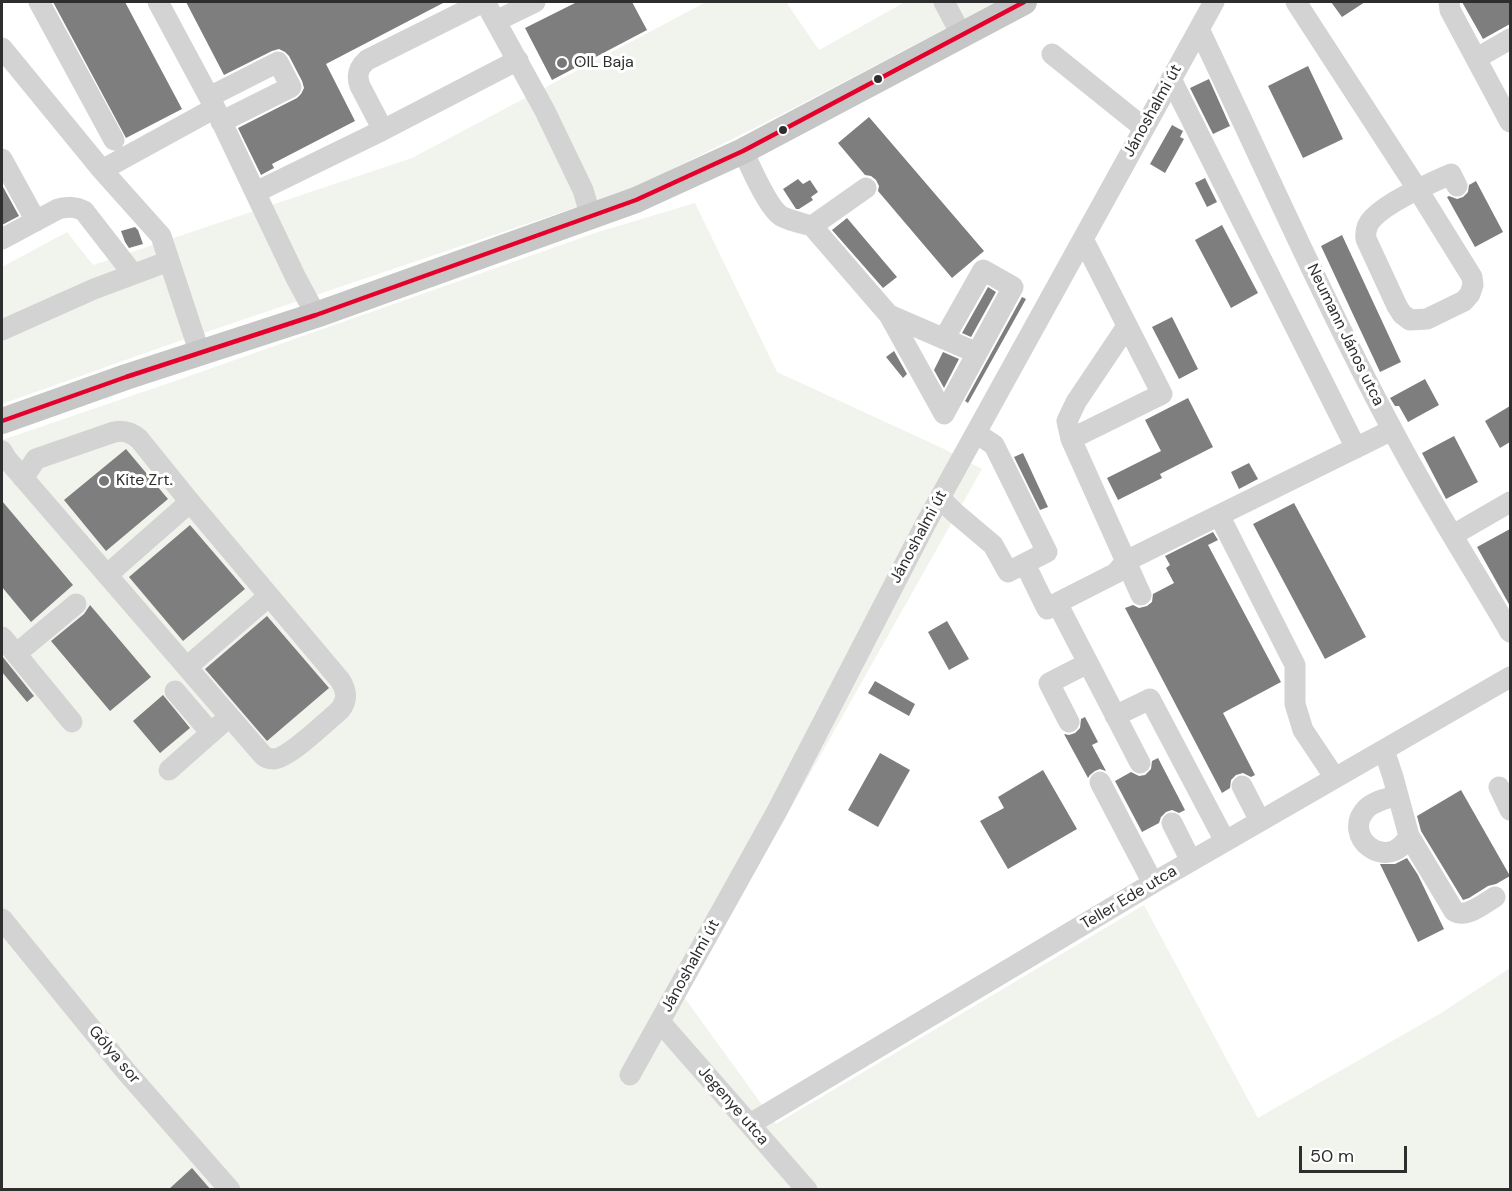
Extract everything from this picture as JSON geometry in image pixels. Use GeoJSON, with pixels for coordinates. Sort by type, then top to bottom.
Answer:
{"type":"FeatureCollection","features":[{"type":"Feature","properties":{"kind":"main road"},"geometry":{"type":"LineString","coordinates":[[2,421],[126,377],[316,315],[636,201],[743,151],[1024,2]]}},
{"type":"Feature","properties":{"kind":"street"},"geometry":{"type":"LineString","coordinates":[[39,2],[114,140]]}},
{"type":"Feature","properties":{"kind":"street"},"geometry":{"type":"LineString","coordinates":[[158,2],[215,109],[316,315]]}},
{"type":"Feature","properties":{"kind":"street"},"geometry":{"type":"LineString","coordinates":[[382,130],[357,79],[361,65],[366,60],[484,2],[545,111],[583,190],[591,217]]}},
{"type":"Feature","properties":{"kind":"street"},"geometry":{"type":"LineString","coordinates":[[496,21],[535,2]]}},
{"type":"Feature","properties":{"kind":"street"},"geometry":{"type":"LineString","coordinates":[[944,2],[961,34]]}},
{"type":"Feature","properties":{"kind":"street","name":"Jánoshalmi út"},"geometry":{"type":"LineString","coordinates":[[630,1076],[777,812],[940,498],[1214,2]]}},
{"type":"Feature","properties":{"kind":"street"},"geometry":{"type":"LineString","coordinates":[[1296,2],[1418,190],[1472,277],[1473,285],[1470,294],[1464,300],[1427,319],[1410,320],[1396,306],[1366,240],[1365,232],[1372,218],[1418,190],[1451,174],[1457,186]]}},
{"type":"Feature","properties":{"kind":"street"},"geometry":{"type":"LineString","coordinates":[[1449,2],[1450,10],[1510,122]]}},
{"type":"Feature","properties":{"kind":"street","name":"Neumann János utca"},"geometry":{"type":"LineString","coordinates":[[1199,29],[1323,291],[1392,430],[1510,632]]}},
{"type":"Feature","properties":{"kind":"street"},"geometry":{"type":"LineString","coordinates":[[1477,58],[1510,39]]}},
{"type":"Feature","properties":{"kind":"street"},"geometry":{"type":"LineString","coordinates":[[1052,54],[1144,128]]}},
{"type":"Feature","properties":{"kind":"street"},"geometry":{"type":"LineString","coordinates":[[5,60],[161,236],[200,354]]}},
{"type":"Feature","properties":{"kind":"street"},"geometry":{"type":"LineString","coordinates":[[256,192],[518,60]]}},
{"type":"Feature","properties":{"kind":"street"},"geometry":{"type":"LineString","coordinates":[[1171,79],[1356,448]]}},
{"type":"Feature","properties":{"kind":"street"},"geometry":{"type":"LineString","coordinates":[[102,170],[215,109]]}},
{"type":"Feature","properties":{"kind":"street"},"geometry":{"type":"LineString","coordinates":[[743,151],[767,199],[777,213],[812,226],[889,315],[944,414],[1013,287],[983,270],[944,339]]}},
{"type":"Feature","properties":{"kind":"street"},"geometry":{"type":"LineString","coordinates":[[2,159],[36,221]]}},
{"type":"Feature","properties":{"kind":"street"},"geometry":{"type":"LineString","coordinates":[[812,226],[866,188]]}},
{"type":"Feature","properties":{"kind":"street"},"geometry":{"type":"LineString","coordinates":[[2,239],[58,209],[77,207],[84,210],[133,274]]}},
{"type":"Feature","properties":{"kind":"street"},"geometry":{"type":"LineString","coordinates":[[1071,439],[1162,394],[1083,239]]}},
{"type":"Feature","properties":{"kind":"street"},"geometry":{"type":"LineString","coordinates":[[2,330],[94,289],[170,261]]}},
{"type":"Feature","properties":{"kind":"street"},"geometry":{"type":"LineString","coordinates":[[889,315],[977,353]]}},
{"type":"Feature","properties":{"kind":"street"},"geometry":{"type":"LineString","coordinates":[[1127,326],[1076,402],[1067,421],[1071,439],[1141,595]]}},
{"type":"Feature","properties":{"kind":"street"},"geometry":{"type":"LineString","coordinates":[[1025,564],[1047,609],[1116,573],[1126,561],[1392,430]]}},
{"type":"Feature","properties":{"kind":"street"},"geometry":{"type":"LineString","coordinates":[[2,451],[23,478],[265,757],[276,759],[286,755],[340,710],[345,701],[346,692],[340,680],[139,439],[126,431],[114,432],[36,459],[23,478]]}},
{"type":"Feature","properties":{"kind":"street"},"geometry":{"type":"LineString","coordinates":[[940,498],[993,545],[1008,572],[1047,552],[994,445],[976,433]]}},
{"type":"Feature","properties":{"kind":"street"},"geometry":{"type":"LineString","coordinates":[[107,575],[190,502]]}},
{"type":"Feature","properties":{"kind":"street"},"geometry":{"type":"LineString","coordinates":[[1453,535],[1510,502]]}},
{"type":"Feature","properties":{"kind":"street"},"geometry":{"type":"LineString","coordinates":[[1219,515],[1295,665],[1295,704],[1303,730],[1335,778]]}},
{"type":"Feature","properties":{"kind":"street"},"geometry":{"type":"LineString","coordinates":[[187,667],[269,596]]}},
{"type":"Feature","properties":{"kind":"street"},"geometry":{"type":"LineString","coordinates":[[1057,603],[1140,763]]}},
{"type":"Feature","properties":{"kind":"street"},"geometry":{"type":"LineString","coordinates":[[16,654],[76,604]]}},
{"type":"Feature","properties":{"kind":"street"},"geometry":{"type":"LineString","coordinates":[[2,637],[72,722]]}},
{"type":"Feature","properties":{"kind":"street"},"geometry":{"type":"LineString","coordinates":[[1070,722],[1049,683],[1088,663]]}},
{"type":"Feature","properties":{"kind":"street","name":"Teller Ede utca"},"geometry":{"type":"LineString","coordinates":[[750,1125],[1191,861],[1510,677]]}},
{"type":"Feature","properties":{"kind":"street"},"geometry":{"type":"LineString","coordinates":[[176,691],[210,734]]}},
{"type":"Feature","properties":{"kind":"street"},"geometry":{"type":"LineString","coordinates":[[1115,716],[1150,699],[1226,841]]}},
{"type":"Feature","properties":{"kind":"street"},"geometry":{"type":"LineString","coordinates":[[169,770],[229,717]]}},
{"type":"Feature","properties":{"kind":"street"},"geometry":{"type":"LineString","coordinates":[[1384,750],[1409,836],[1454,911],[1466,914],[1495,897]]}},
{"type":"Feature","properties":{"kind":"street"},"geometry":{"type":"LineString","coordinates":[[1100,782],[1154,883]]}},
{"type":"Feature","properties":{"kind":"street"},"geometry":{"type":"LineString","coordinates":[[1242,786],[1260,821]]}},
{"type":"Feature","properties":{"kind":"street"},"geometry":{"type":"LineString","coordinates":[[1499,787],[1510,810]]}},
{"type":"Feature","properties":{"kind":"street"},"geometry":{"type":"LineString","coordinates":[[1398,795],[1367,808],[1360,819],[1360,832],[1365,843],[1381,852],[1398,849],[1409,836]]}},
{"type":"Feature","properties":{"kind":"street"},"geometry":{"type":"LineString","coordinates":[[1172,823],[1191,861]]}},
{"type":"Feature","properties":{"kind":"street","name":"Gólya sor"},"geometry":{"type":"LineString","coordinates":[[2,919],[124,1069],[230,1190]]}},
{"type":"Feature","properties":{"kind":"street","name":"Jegenye utca"},"geometry":{"type":"LineString","coordinates":[[660,1022],[807,1190]]}},
{"type":"Feature","properties":{"kind":"shaded area"},"geometry":{"type":"Polygon","coordinates":[[[706,2],[786,2],[819,50],[905,2],[996,2],[629,191],[165,346],[2,404],[2,267],[67,232],[93,265],[412,158],[706,2]]]}},
{"type":"Feature","properties":{"kind":"shaded area"},"geometry":{"type":"Polygon","coordinates":[[[695,203],[777,372],[942,448],[982,469],[684,997],[776,1124],[1144,905],[1258,1118],[1441,1013],[1510,968],[1510,1189],[2,1189],[2,440],[598,232],[695,203]]]}},
{"type":"Feature","properties":{"kind":"building"},"geometry":{"type":"Polygon","coordinates":[[[53,2],[125,2],[182,109],[126,138],[53,2]]]}},
{"type":"Feature","properties":{"kind":"building"},"geometry":{"type":"Polygon","coordinates":[[[186,2],[445,2],[326,64],[355,121],[272,164],[274,168],[261,175],[238,128],[297,98],[304,88],[302,81],[289,56],[279,49],[224,75],[186,2]]]}},
{"type":"Feature","properties":{"kind":"building"},"geometry":{"type":"Polygon","coordinates":[[[577,2],[632,2],[647,30],[552,80],[525,28],[577,2]]]}},
{"type":"Feature","properties":{"kind":"building"},"geometry":{"type":"Polygon","coordinates":[[[1331,2],[1365,2],[1342,17],[1331,2]]]}},
{"type":"Feature","properties":{"kind":"building"},"geometry":{"type":"Polygon","coordinates":[[[1462,2],[1510,2],[1510,24],[1483,39],[1462,2]]]}},
{"type":"Feature","properties":{"kind":"building"},"geometry":{"type":"Polygon","coordinates":[[[1308,66],[1343,139],[1303,158],[1268,86],[1308,66]]]}},
{"type":"Feature","properties":{"kind":"building"},"geometry":{"type":"Polygon","coordinates":[[[1209,79],[1230,126],[1213,134],[1190,88],[1209,79]]]}},
{"type":"Feature","properties":{"kind":"building"},"geometry":{"type":"Polygon","coordinates":[[[869,117],[984,251],[952,278],[878,191],[879,186],[876,180],[865,175],[838,143],[869,117]]]}},
{"type":"Feature","properties":{"kind":"building"},"geometry":{"type":"Polygon","coordinates":[[[1172,125],[1183,131],[1180,137],[1184,139],[1165,173],[1150,164],[1172,125]]]}},
{"type":"Feature","properties":{"kind":"building"},"geometry":{"type":"Polygon","coordinates":[[[1205,178],[1217,202],[1207,207],[1195,183],[1205,178]]]}},
{"type":"Feature","properties":{"kind":"building"},"geometry":{"type":"Polygon","coordinates":[[[798,179],[803,184],[810,180],[818,192],[811,197],[813,200],[796,209],[783,189],[798,179]]]}},
{"type":"Feature","properties":{"kind":"building"},"geometry":{"type":"Polygon","coordinates":[[[1476,181],[1503,232],[1475,247],[1447,197],[1457,199],[1463,197],[1468,192],[1469,185],[1476,181]]]}},
{"type":"Feature","properties":{"kind":"building"},"geometry":{"type":"Polygon","coordinates":[[[2,185],[19,216],[2,225],[2,185]]]}},
{"type":"Feature","properties":{"kind":"building"},"geometry":{"type":"Polygon","coordinates":[[[847,218],[897,277],[883,288],[832,230],[847,218]]]}},
{"type":"Feature","properties":{"kind":"building"},"geometry":{"type":"Polygon","coordinates":[[[1222,225],[1258,293],[1231,308],[1195,240],[1222,225]]]}},
{"type":"Feature","properties":{"kind":"building"},"geometry":{"type":"Polygon","coordinates":[[[135,227],[143,244],[129,248],[121,231],[135,227]]]}},
{"type":"Feature","properties":{"kind":"building"},"geometry":{"type":"Polygon","coordinates":[[[1342,235],[1401,362],[1380,372],[1321,246],[1342,235]]]}},
{"type":"Feature","properties":{"kind":"building"},"geometry":{"type":"Polygon","coordinates":[[[988,287],[996,292],[971,337],[962,333],[988,287]]]}},
{"type":"Feature","properties":{"kind":"building"},"geometry":{"type":"Polygon","coordinates":[[[1022,297],[1026,299],[968,403],[965,401],[1022,297]]]}},
{"type":"Feature","properties":{"kind":"building"},"geometry":{"type":"Polygon","coordinates":[[[1172,317],[1198,369],[1179,379],[1152,327],[1172,317]]]}},
{"type":"Feature","properties":{"kind":"building"},"geometry":{"type":"Polygon","coordinates":[[[894,351],[907,374],[903,378],[886,357],[894,351]]]}},
{"type":"Feature","properties":{"kind":"building"},"geometry":{"type":"Polygon","coordinates":[[[943,352],[959,359],[944,388],[934,370],[943,352]]]}},
{"type":"Feature","properties":{"kind":"building"},"geometry":{"type":"Polygon","coordinates":[[[1425,379],[1439,405],[1408,422],[1399,406],[1395,406],[1390,398],[1425,379]]]}},
{"type":"Feature","properties":{"kind":"building"},"geometry":{"type":"Polygon","coordinates":[[[1188,398],[1213,447],[1160,474],[1162,478],[1118,500],[1107,478],[1161,451],[1145,420],[1188,398]]]}},
{"type":"Feature","properties":{"kind":"building"},"geometry":{"type":"Polygon","coordinates":[[[1510,406],[1510,442],[1500,448],[1485,421],[1510,406]]]}},
{"type":"Feature","properties":{"kind":"building"},"geometry":{"type":"Polygon","coordinates":[[[1454,436],[1478,482],[1446,499],[1422,453],[1454,436]]]}},
{"type":"Feature","properties":{"kind":"building"},"geometry":{"type":"Polygon","coordinates":[[[126,449],[168,499],[106,551],[64,500],[126,449]]]}},
{"type":"Feature","properties":{"kind":"building"},"geometry":{"type":"Polygon","coordinates":[[[1023,453],[1048,507],[1040,510],[1014,457],[1023,453]]]}},
{"type":"Feature","properties":{"kind":"building"},"geometry":{"type":"Polygon","coordinates":[[[1249,463],[1258,479],[1239,489],[1231,472],[1249,463]]]}},
{"type":"Feature","properties":{"kind":"building"},"geometry":{"type":"Polygon","coordinates":[[[2,501],[73,585],[31,622],[2,587],[2,501]]]}},
{"type":"Feature","properties":{"kind":"building"},"geometry":{"type":"Polygon","coordinates":[[[1294,503],[1366,637],[1325,659],[1253,524],[1294,503]]]}},
{"type":"Feature","properties":{"kind":"building"},"geometry":{"type":"Polygon","coordinates":[[[190,525],[245,589],[183,641],[129,577],[190,525]]]}},
{"type":"Feature","properties":{"kind":"building"},"geometry":{"type":"Polygon","coordinates":[[[1510,529],[1510,606],[1477,547],[1510,529]]]}},
{"type":"Feature","properties":{"kind":"building"},"geometry":{"type":"Polygon","coordinates":[[[1213,532],[1218,540],[1208,545],[1281,682],[1223,713],[1255,775],[1251,777],[1243,773],[1236,775],[1231,780],[1230,788],[1222,793],[1125,608],[1133,605],[1139,608],[1147,606],[1152,602],[1153,594],[1174,583],[1166,568],[1170,565],[1165,556],[1213,532]]]}},
{"type":"Feature","properties":{"kind":"building"},"geometry":{"type":"Polygon","coordinates":[[[90,605],[151,677],[110,711],[51,641],[84,614],[90,605]]]}},
{"type":"Feature","properties":{"kind":"building"},"geometry":{"type":"Polygon","coordinates":[[[267,616],[329,688],[267,741],[205,669],[267,616]]]}},
{"type":"Feature","properties":{"kind":"building"},"geometry":{"type":"Polygon","coordinates":[[[947,621],[969,659],[949,670],[928,632],[947,621]]]}},
{"type":"Feature","properties":{"kind":"building"},"geometry":{"type":"Polygon","coordinates":[[[2,656],[34,696],[27,702],[2,672],[2,656]]]}},
{"type":"Feature","properties":{"kind":"building"},"geometry":{"type":"Polygon","coordinates":[[[875,681],[915,704],[909,716],[868,693],[875,681]]]}},
{"type":"Feature","properties":{"kind":"building"},"geometry":{"type":"Polygon","coordinates":[[[163,695],[190,728],[160,753],[133,721],[163,695]]]}},
{"type":"Feature","properties":{"kind":"building"},"geometry":{"type":"Polygon","coordinates":[[[1085,717],[1098,742],[1092,745],[1106,771],[1100,769],[1088,778],[1064,734],[1075,733],[1080,728],[1081,719],[1085,717]]]}},
{"type":"Feature","properties":{"kind":"building"},"geometry":{"type":"Polygon","coordinates":[[[880,753],[910,770],[878,827],[848,810],[880,753]]]}},
{"type":"Feature","properties":{"kind":"building"},"geometry":{"type":"Polygon","coordinates":[[[1158,758],[1185,810],[1179,813],[1172,810],[1166,812],[1159,823],[1142,832],[1115,781],[1131,772],[1139,776],[1145,775],[1151,769],[1152,761],[1158,758]]]}},
{"type":"Feature","properties":{"kind":"building"},"geometry":{"type":"Polygon","coordinates":[[[1043,770],[1077,829],[1008,869],[980,821],[1004,808],[998,797],[1043,770]]]}},
{"type":"Feature","properties":{"kind":"building"},"geometry":{"type":"Polygon","coordinates":[[[1461,790],[1510,876],[1463,900],[1421,831],[1417,816],[1461,790]]]}},
{"type":"Feature","properties":{"kind":"building"},"geometry":{"type":"Polygon","coordinates":[[[1407,858],[1418,875],[1444,929],[1418,942],[1380,864],[1395,864],[1407,858]]]}},
{"type":"Feature","properties":{"kind":"building"},"geometry":{"type":"Polygon","coordinates":[[[192,1168],[211,1190],[168,1190],[192,1168]]]}},
{"type":"Feature","properties":{"kind":"transit line"},"geometry":{"type":"LineString","coordinates":[[2,421],[126,377],[316,315],[636,200],[743,151],[1024,2]]}},
{"type":"Feature","properties":{"kind":"place","name":"OIL Baja"},"geometry":{"type":"Point","coordinates":[562,63]}},
{"type":"Feature","properties":{"kind":"place","name":"Kite Zrt."},"geometry":{"type":"Point","coordinates":[104,481]}}]}
